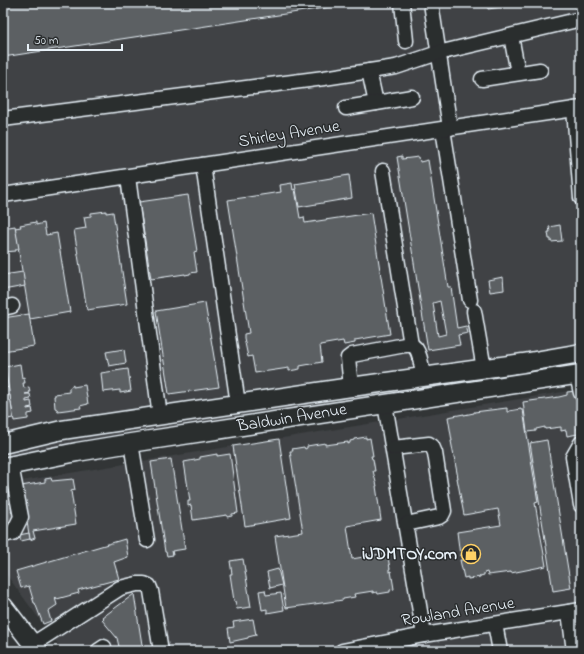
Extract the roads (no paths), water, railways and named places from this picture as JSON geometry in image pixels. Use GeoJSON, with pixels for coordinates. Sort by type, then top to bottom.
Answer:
{"type":"FeatureCollection","features":[{"type":"Feature","properties":{"kind":"main road","name":"Baldwin Avenue"},"geometry":{"type":"LineString","coordinates":[[3,444],[62,430],[351,387],[484,369],[581,353]]}},
{"type":"Feature","properties":{"kind":"main road","name":"Baldwin Avenue"},"geometry":{"type":"LineString","coordinates":[[7,466],[131,443],[579,374]]}},
{"type":"Feature","properties":{"kind":"main road"},"geometry":{"type":"LineString","coordinates":[[3,606],[36,648]]}},
{"type":"Feature","properties":{"kind":"street"},"geometry":{"type":"LineString","coordinates":[[402,3],[406,41]]}},
{"type":"Feature","properties":{"kind":"street"},"geometry":{"type":"LineString","coordinates":[[431,3],[472,305],[484,369]]}},
{"type":"Feature","properties":{"kind":"street"},"geometry":{"type":"LineString","coordinates":[[3,118],[324,78],[396,67],[438,53],[581,19]]}},
{"type":"Feature","properties":{"kind":"street"},"geometry":{"type":"LineString","coordinates":[[511,36],[518,73]]}},
{"type":"Feature","properties":{"kind":"street"},"geometry":{"type":"LineString","coordinates":[[482,79],[540,70]]}},
{"type":"Feature","properties":{"kind":"street"},"geometry":{"type":"LineString","coordinates":[[369,71],[376,103]]}},
{"type":"Feature","properties":{"kind":"street"},"geometry":{"type":"LineString","coordinates":[[346,108],[412,97]]}},
{"type":"Feature","properties":{"kind":"street"},"geometry":{"type":"LineString","coordinates":[[577,108],[581,198]]}},
{"type":"Feature","properties":{"kind":"street","name":"Shirley Avenue"},"geometry":{"type":"LineString","coordinates":[[3,196],[577,108]]}},
{"type":"Feature","properties":{"kind":"street"},"geometry":{"type":"LineString","coordinates":[[204,165],[238,404]]}},
{"type":"Feature","properties":{"kind":"street"},"geometry":{"type":"LineString","coordinates":[[383,171],[411,345]]}},
{"type":"Feature","properties":{"kind":"street"},"geometry":{"type":"LineString","coordinates":[[128,177],[160,416]]}},
{"type":"Feature","properties":{"kind":"street"},"geometry":{"type":"LineString","coordinates":[[351,387],[348,358],[352,355],[411,345],[416,348],[419,354],[423,377]]}},
{"type":"Feature","properties":{"kind":"street"},"geometry":{"type":"LineString","coordinates":[[579,374],[581,393]]}},
{"type":"Feature","properties":{"kind":"street"},"geometry":{"type":"LineString","coordinates":[[385,404],[424,635]]}},
{"type":"Feature","properties":{"kind":"street"},"geometry":{"type":"LineString","coordinates":[[131,443],[148,540]]}},
{"type":"Feature","properties":{"kind":"street"},"geometry":{"type":"LineString","coordinates":[[581,443],[573,457],[581,505]]}},
{"type":"Feature","properties":{"kind":"street"},"geometry":{"type":"LineString","coordinates":[[393,448],[429,444],[432,446],[435,453],[444,511],[439,517],[406,524]]}},
{"type":"Feature","properties":{"kind":"street"},"geometry":{"type":"LineString","coordinates":[[3,535],[13,533],[21,517],[10,493],[7,466]]}},
{"type":"Feature","properties":{"kind":"street"},"geometry":{"type":"LineString","coordinates":[[36,648],[120,588],[144,584],[149,586],[151,591],[161,651]]}},
{"type":"Feature","properties":{"kind":"street"},"geometry":{"type":"LineString","coordinates":[[574,651],[575,611]]}},
{"type":"Feature","properties":{"kind":"street","name":"Rowland Avenue"},"geometry":{"type":"LineString","coordinates":[[342,651],[424,635],[575,611]]}},
{"type":"Feature","properties":{"kind":"street"},"geometry":{"type":"LineString","coordinates":[[495,624],[500,651]]}},
{"type":"Feature","properties":{"kind":"place","name":"iJDMTOY.com"},"geometry":{"type":"Point","coordinates":[471,554]}}]}
